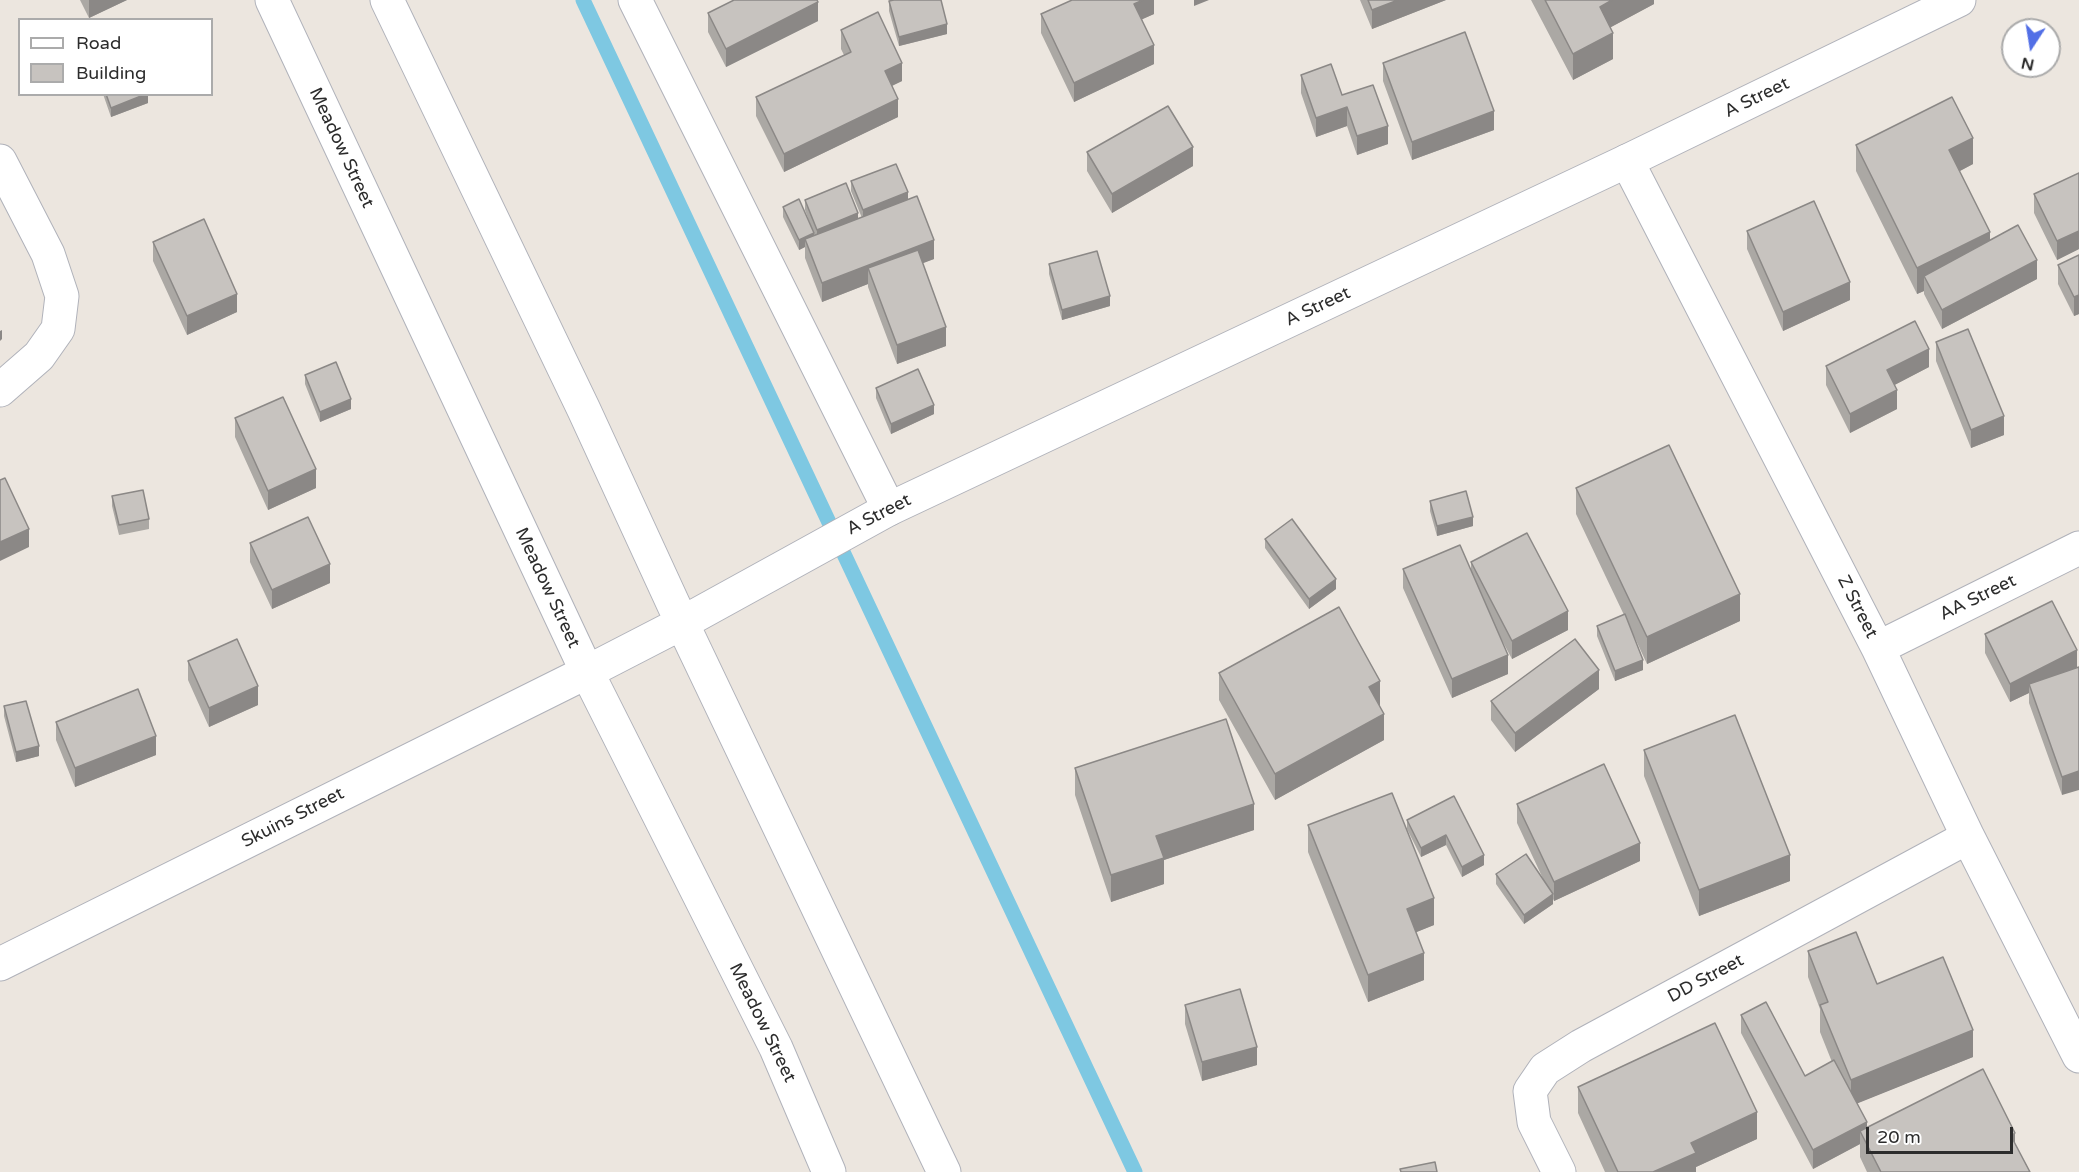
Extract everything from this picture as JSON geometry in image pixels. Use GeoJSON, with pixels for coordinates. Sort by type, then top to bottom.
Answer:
{"type":"FeatureCollection","features":[{"type":"Feature","properties":{"kind":"street","name":"Meadow Street"},"geometry":{"type":"LineString","coordinates":[[272,0],[587,672],[776,1048],[829,1172]]}},
{"type":"Feature","properties":{"kind":"street"},"geometry":{"type":"LineString","coordinates":[[387,0],[584,410],[682,623],[944,1172]]}},
{"type":"Feature","properties":{"kind":"street"},"geometry":{"type":"LineString","coordinates":[[635,0],[889,509]]}},
{"type":"Feature","properties":{"kind":"street","name":"A Street"},"geometry":{"type":"LineString","coordinates":[[587,672],[682,623],[889,509],[1627,161],[1959,0]]}},
{"type":"Feature","properties":{"kind":"street"},"geometry":{"type":"LineString","coordinates":[[0,161],[48,254],[62,296],[58,329],[39,356],[0,390]]}},
{"type":"Feature","properties":{"kind":"street","name":"Z Street"},"geometry":{"type":"LineString","coordinates":[[1627,161],[1878,648],[1968,837],[2079,1056]]}},
{"type":"Feature","properties":{"kind":"street","name":"AA Street"},"geometry":{"type":"LineString","coordinates":[[1878,648],[2079,548]]}},
{"type":"Feature","properties":{"kind":"street","name":"Skuins Street"},"geometry":{"type":"LineString","coordinates":[[0,964],[587,672]]}},
{"type":"Feature","properties":{"kind":"street","name":"DD Street"},"geometry":{"type":"LineString","coordinates":[[1558,1172],[1534,1122],[1530,1091],[1545,1069],[1581,1046],[1968,837]]}},
{"type":"Feature","properties":{"kind":"building"},"geometry":{"type":"Polygon","coordinates":[[[734,0],[817,0],[818,2],[726,49],[708,13],[734,0]]]}},
{"type":"Feature","properties":{"kind":"building"},"geometry":{"type":"Polygon","coordinates":[[[941,0],[947,24],[899,37],[889,1],[941,0]]]}},
{"type":"Feature","properties":{"kind":"building"},"geometry":{"type":"Polygon","coordinates":[[[1072,0],[1143,0],[1134,4],[1154,45],[1074,83],[1041,14],[1072,0]]]}},
{"type":"Feature","properties":{"kind":"building"},"geometry":{"type":"Polygon","coordinates":[[[1368,0],[1398,0],[1372,10],[1368,0]]]}},
{"type":"Feature","properties":{"kind":"building"},"geometry":{"type":"Polygon","coordinates":[[[1545,0],[1612,0],[1600,7],[1613,33],[1573,54],[1545,0]]]}},
{"type":"Feature","properties":{"kind":"building"},"geometry":{"type":"Polygon","coordinates":[[[878,12],[902,63],[885,71],[898,99],[784,154],[756,97],[851,52],[841,30],[878,12]]]}},
{"type":"Feature","properties":{"kind":"building"},"geometry":{"type":"Polygon","coordinates":[[[1465,32],[1494,111],[1412,142],[1383,63],[1465,32]]]}},
{"type":"Feature","properties":{"kind":"building"},"geometry":{"type":"Polygon","coordinates":[[[1331,64],[1342,95],[1373,85],[1388,126],[1357,136],[1347,107],[1316,118],[1301,75],[1331,64]]]}},
{"type":"Feature","properties":{"kind":"building"},"geometry":{"type":"Polygon","coordinates":[[[107,96],[141,96],[111,108],[107,96]]]}},
{"type":"Feature","properties":{"kind":"building"},"geometry":{"type":"Polygon","coordinates":[[[1952,97],[1973,138],[1949,150],[1990,232],[1917,268],[1856,145],[1952,97]]]}},
{"type":"Feature","properties":{"kind":"building"},"geometry":{"type":"Polygon","coordinates":[[[1168,106],[1193,147],[1112,194],[1087,152],[1168,106]]]}},
{"type":"Feature","properties":{"kind":"building"},"geometry":{"type":"Polygon","coordinates":[[[896,164],[908,192],[863,210],[851,181],[896,164]]]}},
{"type":"Feature","properties":{"kind":"building"},"geometry":{"type":"Polygon","coordinates":[[[2079,173],[2079,231],[2057,241],[2034,194],[2079,173]]]}},
{"type":"Feature","properties":{"kind":"building"},"geometry":{"type":"Polygon","coordinates":[[[846,183],[858,213],[817,230],[805,200],[846,183]]]}},
{"type":"Feature","properties":{"kind":"building"},"geometry":{"type":"Polygon","coordinates":[[[917,196],[934,240],[822,283],[805,239],[917,196]]]}},
{"type":"Feature","properties":{"kind":"building"},"geometry":{"type":"Polygon","coordinates":[[[799,199],[814,233],[799,240],[783,207],[799,199]]]}},
{"type":"Feature","properties":{"kind":"building"},"geometry":{"type":"Polygon","coordinates":[[[1814,201],[1850,282],[1783,312],[1747,231],[1814,201]]]}},
{"type":"Feature","properties":{"kind":"building"},"geometry":{"type":"Polygon","coordinates":[[[204,219],[237,294],[187,316],[153,242],[204,219]]]}},
{"type":"Feature","properties":{"kind":"building"},"geometry":{"type":"Polygon","coordinates":[[[2018,225],[2037,260],[1942,310],[1924,276],[2018,225]]]}},
{"type":"Feature","properties":{"kind":"building"},"geometry":{"type":"Polygon","coordinates":[[[918,250],[946,327],[897,345],[868,268],[918,250]]]}},
{"type":"Feature","properties":{"kind":"building"},"geometry":{"type":"Polygon","coordinates":[[[1097,251],[1110,296],[1062,310],[1049,264],[1097,251]]]}},
{"type":"Feature","properties":{"kind":"building"},"geometry":{"type":"Polygon","coordinates":[[[2079,255],[2079,295],[2074,297],[2058,265],[2079,255]]]}},
{"type":"Feature","properties":{"kind":"building"},"geometry":{"type":"Polygon","coordinates":[[[1915,321],[1929,349],[1887,370],[1897,390],[1850,414],[1826,366],[1915,321]]]}},
{"type":"Feature","properties":{"kind":"building"},"geometry":{"type":"Polygon","coordinates":[[[1968,329],[2004,416],[1971,430],[1936,342],[1968,329]]]}},
{"type":"Feature","properties":{"kind":"building"},"geometry":{"type":"Polygon","coordinates":[[[336,362],[351,399],[320,412],[305,375],[336,362]]]}},
{"type":"Feature","properties":{"kind":"building"},"geometry":{"type":"Polygon","coordinates":[[[918,369],[934,405],[891,424],[876,388],[918,369]]]}},
{"type":"Feature","properties":{"kind":"building"},"geometry":{"type":"Polygon","coordinates":[[[283,397],[316,469],[268,491],[235,418],[283,397]]]}},
{"type":"Feature","properties":{"kind":"building"},"geometry":{"type":"Polygon","coordinates":[[[1669,445],[1740,594],[1647,637],[1576,488],[1669,445]]]}},
{"type":"Feature","properties":{"kind":"building"},"geometry":{"type":"Polygon","coordinates":[[[5,478],[29,529],[0,542],[0,480],[5,478]]]}},
{"type":"Feature","properties":{"kind":"building"},"geometry":{"type":"Polygon","coordinates":[[[143,490],[149,519],[119,525],[112,496],[143,490]]]}},
{"type":"Feature","properties":{"kind":"building"},"geometry":{"type":"Polygon","coordinates":[[[1466,491],[1473,517],[1437,526],[1430,501],[1466,491]]]}},
{"type":"Feature","properties":{"kind":"building"},"geometry":{"type":"Polygon","coordinates":[[[308,517],[330,564],[272,590],[250,543],[308,517]]]}},
{"type":"Feature","properties":{"kind":"building"},"geometry":{"type":"Polygon","coordinates":[[[1292,519],[1336,579],[1309,599],[1265,539],[1292,519]]]}},
{"type":"Feature","properties":{"kind":"building"},"geometry":{"type":"Polygon","coordinates":[[[1527,533],[1568,611],[1512,641],[1471,562],[1527,533]]]}},
{"type":"Feature","properties":{"kind":"building"},"geometry":{"type":"Polygon","coordinates":[[[1460,545],[1508,655],[1452,679],[1403,569],[1460,545]]]}},
{"type":"Feature","properties":{"kind":"building"},"geometry":{"type":"Polygon","coordinates":[[[2052,601],[2077,650],[2010,684],[1985,634],[2052,601]]]}},
{"type":"Feature","properties":{"kind":"building"},"geometry":{"type":"Polygon","coordinates":[[[1339,607],[1380,681],[1369,687],[1384,714],[1275,774],[1219,673],[1339,607]]]}},
{"type":"Feature","properties":{"kind":"building"},"geometry":{"type":"Polygon","coordinates":[[[1625,614],[1643,660],[1615,671],[1597,626],[1625,614]]]}},
{"type":"Feature","properties":{"kind":"building"},"geometry":{"type":"Polygon","coordinates":[[[237,639],[258,686],[209,708],[188,661],[237,639]]]}},
{"type":"Feature","properties":{"kind":"building"},"geometry":{"type":"Polygon","coordinates":[[[1575,639],[1599,670],[1515,733],[1491,701],[1575,639]]]}},
{"type":"Feature","properties":{"kind":"building"},"geometry":{"type":"Polygon","coordinates":[[[2079,667],[2079,771],[2062,777],[2029,684],[2079,667]]]}},
{"type":"Feature","properties":{"kind":"building"},"geometry":{"type":"Polygon","coordinates":[[[138,689],[156,736],[75,768],[56,722],[138,689]]]}},
{"type":"Feature","properties":{"kind":"building"},"geometry":{"type":"Polygon","coordinates":[[[26,701],[39,746],[16,752],[4,706],[26,701]]]}},
{"type":"Feature","properties":{"kind":"building"},"geometry":{"type":"Polygon","coordinates":[[[1735,715],[1790,855],[1699,890],[1644,750],[1735,715]]]}},
{"type":"Feature","properties":{"kind":"building"},"geometry":{"type":"Polygon","coordinates":[[[1226,719],[1254,804],[1156,836],[1164,858],[1111,875],[1075,768],[1226,719]]]}},
{"type":"Feature","properties":{"kind":"building"},"geometry":{"type":"Polygon","coordinates":[[[1604,764],[1640,843],[1554,882],[1517,804],[1604,764]]]}},
{"type":"Feature","properties":{"kind":"building"},"geometry":{"type":"Polygon","coordinates":[[[1392,793],[1434,898],[1407,909],[1424,953],[1368,975],[1308,825],[1392,793]]]}},
{"type":"Feature","properties":{"kind":"building"},"geometry":{"type":"Polygon","coordinates":[[[1454,796],[1484,855],[1462,867],[1446,835],[1421,848],[1407,820],[1454,796]]]}},
{"type":"Feature","properties":{"kind":"building"},"geometry":{"type":"Polygon","coordinates":[[[1526,854],[1553,894],[1524,915],[1496,874],[1526,854]]]}},
{"type":"Feature","properties":{"kind":"building"},"geometry":{"type":"Polygon","coordinates":[[[1856,932],[1877,984],[1943,957],[1973,1030],[1851,1080],[1820,1005],[1828,1002],[1808,951],[1856,932]]]}},
{"type":"Feature","properties":{"kind":"building"},"geometry":{"type":"Polygon","coordinates":[[[1240,989],[1257,1047],[1202,1062],[1185,1005],[1240,989]]]}},
{"type":"Feature","properties":{"kind":"building"},"geometry":{"type":"Polygon","coordinates":[[[1766,1002],[1805,1076],[1834,1060],[1867,1122],[1813,1150],[1741,1015],[1766,1002]]]}},
{"type":"Feature","properties":{"kind":"building"},"geometry":{"type":"Polygon","coordinates":[[[1715,1023],[1757,1112],[1691,1143],[1696,1153],[1653,1172],[1618,1172],[1578,1087],[1715,1023]]]}},
{"type":"Feature","properties":{"kind":"building"},"geometry":{"type":"Polygon","coordinates":[[[1983,1069],[2015,1133],[2011,1136],[2030,1172],[1881,1172],[1860,1131],[1983,1069]]]}},
{"type":"Feature","properties":{"kind":"building"},"geometry":{"type":"Polygon","coordinates":[[[1435,1162],[1437,1172],[1401,1172],[1400,1169],[1435,1162]]]}},
{"type":"Feature","properties":{"kind":"waterway"},"geometry":{"type":"LineString","coordinates":[[583,0],[1135,1172]]}}]}
